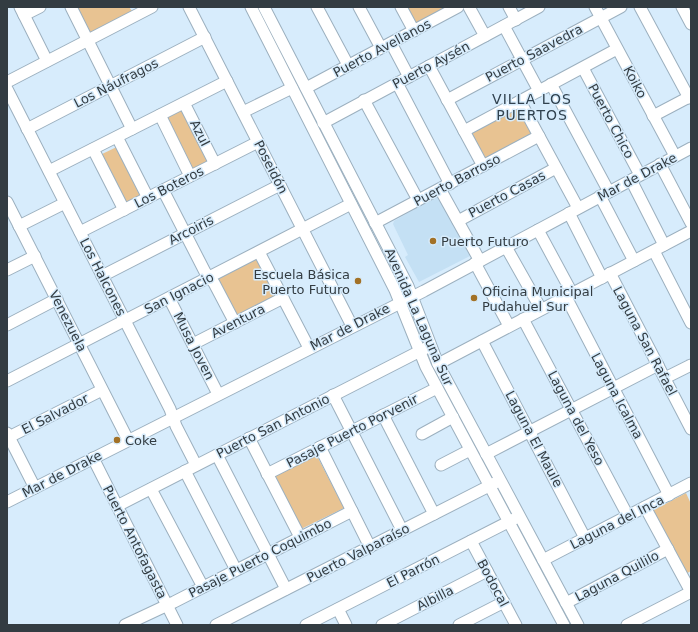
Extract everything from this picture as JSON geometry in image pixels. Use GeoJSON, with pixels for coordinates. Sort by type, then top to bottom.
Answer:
{"type":"FeatureCollection","features":[{"type":"Feature","properties":{"kind":"street"},"geometry":{"type":"LineString","coordinates":[[40,7],[22,11],[47,61]]}},
{"type":"Feature","properties":{"kind":"street"},"geometry":{"type":"LineString","coordinates":[[71,7],[132,129]]}},
{"type":"Feature","properties":{"kind":"street"},"geometry":{"type":"LineString","coordinates":[[7,82],[88,40],[138,10],[152,7]]}},
{"type":"Feature","properties":{"kind":"street","name":"Poseidón"},"geometry":{"type":"LineString","coordinates":[[189,7],[352,326]]}},
{"type":"Feature","properties":{"kind":"street","name":"Avenida La Laguna Sur"},"geometry":{"type":"LineString","coordinates":[[250,7],[400,302],[419,351],[437,388],[564,625]]}},
{"type":"Feature","properties":{"kind":"street","name":"Avenida La Laguna Sur"},"geometry":{"type":"LineString","coordinates":[[264,7],[412,296],[438,364],[578,625]]}},
{"type":"Feature","properties":{"kind":"street"},"geometry":{"type":"LineString","coordinates":[[317,7],[348,66]]}},
{"type":"Feature","properties":{"kind":"street"},"geometry":{"type":"LineString","coordinates":[[359,7],[409,77]]}},
{"type":"Feature","properties":{"kind":"street"},"geometry":{"type":"LineString","coordinates":[[401,7],[414,31]]}},
{"type":"Feature","properties":{"kind":"street","name":"Puerto Avellanos"},"geometry":{"type":"LineString","coordinates":[[306,88],[458,7]]}},
{"type":"Feature","properties":{"kind":"street"},"geometry":{"type":"LineString","coordinates":[[469,7],[485,36]]}},
{"type":"Feature","properties":{"kind":"street"},"geometry":{"type":"LineString","coordinates":[[509,7],[516,20]]}},
{"type":"Feature","properties":{"kind":"street","name":"Puerto Aysén"},"geometry":{"type":"LineString","coordinates":[[323,122],[540,7]]}},
{"type":"Feature","properties":{"kind":"street","name":"Koiko"},"geometry":{"type":"LineString","coordinates":[[595,7],[675,156]]}},
{"type":"Feature","properties":{"kind":"street","name":"Puerto Saavedra"},"geometry":{"type":"LineString","coordinates":[[447,100],[620,7]]}},
{"type":"Feature","properties":{"kind":"street"},"geometry":{"type":"LineString","coordinates":[[640,7],[690,97],[653,116]]}},
{"type":"Feature","properties":{"kind":"street"},"geometry":{"type":"LineString","coordinates":[[682,7],[691,24]]}},
{"type":"Feature","properties":{"kind":"street"},"geometry":{"type":"LineString","coordinates":[[504,26],[539,91]]}},
{"type":"Feature","properties":{"kind":"street","name":"Los Náufragos"},"geometry":{"type":"LineString","coordinates":[[27,128],[205,37]]}},
{"type":"Feature","properties":{"kind":"street"},"geometry":{"type":"LineString","coordinates":[[464,131],[617,49]]}},
{"type":"Feature","properties":{"kind":"street"},"geometry":{"type":"LineString","coordinates":[[429,66],[483,166]]}},
{"type":"Feature","properties":{"kind":"street","name":"Puerto Chico"},"geometry":{"type":"LineString","coordinates":[[583,68],[635,177],[664,245]]}},
{"type":"Feature","properties":{"kind":"street"},"geometry":{"type":"LineString","coordinates":[[49,171],[227,81]]}},
{"type":"Feature","properties":{"kind":"street"},"geometry":{"type":"LineString","coordinates":[[397,83],[445,186],[458,221],[509,326]]}},
{"type":"Feature","properties":{"kind":"street"},"geometry":{"type":"LineString","coordinates":[[551,84],[604,194],[634,261]]}},
{"type":"Feature","properties":{"kind":"street"},"geometry":{"type":"LineString","coordinates":[[243,112],[292,88]]}},
{"type":"Feature","properties":{"kind":"street","name":"Los Halcones"},"geometry":{"type":"LineString","coordinates":[[7,89],[125,320],[196,465]]}},
{"type":"Feature","properties":{"kind":"street"},"geometry":{"type":"LineString","coordinates":[[364,100],[418,200]]}},
{"type":"Feature","properties":{"kind":"street","name":"Laguna San Rafael"},"geometry":{"type":"LineString","coordinates":[[520,101],[556,168],[573,211],[606,276],[658,365],[691,429]]}},
{"type":"Feature","properties":{"kind":"street","name":"Azul"},"geometry":{"type":"LineString","coordinates":[[184,103],[215,164]]}},
{"type":"Feature","properties":{"kind":"street"},"geometry":{"type":"LineString","coordinates":[[160,115],[190,176]]}},
{"type":"Feature","properties":{"kind":"street"},"geometry":{"type":"LineString","coordinates":[[117,136],[148,198]]}},
{"type":"Feature","properties":{"kind":"street","name":"Puerto Barroso"},"geometry":{"type":"LineString","coordinates":[[375,224],[539,136]]}},
{"type":"Feature","properties":{"kind":"street","name":"Los Boteros"},"geometry":{"type":"LineString","coordinates":[[80,232],[258,142]]}},
{"type":"Feature","properties":{"kind":"street","name":"Mar de Drake"},"geometry":{"type":"LineString","coordinates":[[7,502],[478,262],[691,148]]}},
{"type":"Feature","properties":{"kind":"street"},"geometry":{"type":"LineString","coordinates":[[93,149],[124,210]]}},
{"type":"Feature","properties":{"kind":"street"},"geometry":{"type":"LineString","coordinates":[[660,164],[691,223]]}},
{"type":"Feature","properties":{"kind":"street","name":"Puerto Casas"},"geometry":{"type":"LineString","coordinates":[[458,221],[556,168]]}},
{"type":"Feature","properties":{"kind":"street","name":"Arcoiris"},"geometry":{"type":"LineString","coordinates":[[102,276],[280,185]]}},
{"type":"Feature","properties":{"kind":"street"},"geometry":{"type":"LineString","coordinates":[[163,190],[235,323]]}},
{"type":"Feature","properties":{"kind":"street","name":"Venezuela"},"geometry":{"type":"LineString","coordinates":[[7,202],[128,440]]}},
{"type":"Feature","properties":{"kind":"street"},"geometry":{"type":"LineString","coordinates":[[20,226],[65,203]]}},
{"type":"Feature","properties":{"kind":"street","name":"San Ignacio"},"geometry":{"type":"LineString","coordinates":[[7,381],[351,204]]}},
{"type":"Feature","properties":{"kind":"street","name":"Laguna Icalma"},"geometry":{"type":"LineString","coordinates":[[538,230],[613,388],[669,495]]}},
{"type":"Feature","properties":{"kind":"street"},"geometry":{"type":"LineString","coordinates":[[438,364],[691,231]]}},
{"type":"Feature","properties":{"kind":"street"},"geometry":{"type":"LineString","coordinates":[[506,247],[541,309]]}},
{"type":"Feature","properties":{"kind":"street"},"geometry":{"type":"LineString","coordinates":[[654,251],[691,323]]}},
{"type":"Feature","properties":{"kind":"street"},"geometry":{"type":"LineString","coordinates":[[259,252],[309,348]]}},
{"type":"Feature","properties":{"kind":"street"},"geometry":{"type":"LineString","coordinates":[[7,270],[34,256]]}},
{"type":"Feature","properties":{"kind":"street","name":"Musa Joven"},"geometry":{"type":"LineString","coordinates":[[169,298],[218,394]]}},
{"type":"Feature","properties":{"kind":"street","name":"Aventura"},"geometry":{"type":"LineString","coordinates":[[193,344],[283,298]]}},
{"type":"Feature","properties":{"kind":"street"},"geometry":{"type":"LineString","coordinates":[[7,325],[57,300]]}},
{"type":"Feature","properties":{"kind":"street","name":"Laguna del Yeso"},"geometry":{"type":"LineString","coordinates":[[523,319],[628,516]]}},
{"type":"Feature","properties":{"kind":"street","name":"Laguna El Maule"},"geometry":{"type":"LineString","coordinates":[[482,340],[585,538]]}},
{"type":"Feature","properties":{"kind":"street","name":"Puerto San Antonio"},"geometry":{"type":"LineString","coordinates":[[117,506],[430,346]]}},
{"type":"Feature","properties":{"kind":"street"},"geometry":{"type":"LineString","coordinates":[[486,454],[658,365]]}},
{"type":"Feature","properties":{"kind":"street"},"geometry":{"type":"LineString","coordinates":[[665,378],[691,365]]}},
{"type":"Feature","properties":{"kind":"street","name":"Pasaje Puerto Porvenir"},"geometry":{"type":"LineString","coordinates":[[267,474],[437,388]]}},
{"type":"Feature","properties":{"kind":"street","name":"El Salvador"},"geometry":{"type":"LineString","coordinates":[[8,436],[102,390]]}},
{"type":"Feature","properties":{"kind":"street"},"geometry":{"type":"LineString","coordinates":[[333,395],[402,530]]}},
{"type":"Feature","properties":{"kind":"street"},"geometry":{"type":"LineString","coordinates":[[383,415],[434,514]]}},
{"type":"Feature","properties":{"kind":"street"},"geometry":{"type":"LineString","coordinates":[[422,434],[453,418]]}},
{"type":"Feature","properties":{"kind":"street"},"geometry":{"type":"LineString","coordinates":[[8,436],[35,488]]}},
{"type":"Feature","properties":{"kind":"street"},"geometry":{"type":"LineString","coordinates":[[249,438],[300,537]]}},
{"type":"Feature","properties":{"kind":"street"},"geometry":{"type":"LineString","coordinates":[[320,447],[370,547]]}},
{"type":"Feature","properties":{"kind":"street"},"geometry":{"type":"LineString","coordinates":[[441,465],[470,450]]}},
{"type":"Feature","properties":{"kind":"street"},"geometry":{"type":"LineString","coordinates":[[217,455],[286,589]]}},
{"type":"Feature","properties":{"kind":"street","name":"Puerto Antofagasta"},"geometry":{"type":"LineString","coordinates":[[93,458],[178,625]]}},
{"type":"Feature","properties":{"kind":"street"},"geometry":{"type":"LineString","coordinates":[[185,471],[236,570]]}},
{"type":"Feature","properties":{"kind":"street","name":"Puerto Valparaíso"},"geometry":{"type":"LineString","coordinates":[[216,625],[500,480]]}},
{"type":"Feature","properties":{"kind":"street","name":"Laguna del Inca"},"geometry":{"type":"LineString","coordinates":[[543,560],[669,495],[690,486]]}},
{"type":"Feature","properties":{"kind":"street"},"geometry":{"type":"LineString","coordinates":[[151,488],[202,587]]}},
{"type":"Feature","properties":{"kind":"street"},"geometry":{"type":"LineString","coordinates":[[626,625],[640,622],[691,592],[645,508]]}},
{"type":"Feature","properties":{"kind":"street","name":"Pasaje Puerto Coquimbo"},"geometry":{"type":"LineString","coordinates":[[125,625],[352,511]]}},
{"type":"Feature","properties":{"kind":"street","name":"El Parrón"},"geometry":{"type":"LineString","coordinates":[[306,625],[520,516]]}},
{"type":"Feature","properties":{"kind":"street","name":"Bodocal"},"geometry":{"type":"LineString","coordinates":[[471,541],[516,625]]}},
{"type":"Feature","properties":{"kind":"street","name":"Laguna Quililo"},"geometry":{"type":"LineString","coordinates":[[566,603],[668,549]]}},
{"type":"Feature","properties":{"kind":"street","name":"Albilla"},"geometry":{"type":"LineString","coordinates":[[382,625],[487,571]]}},
{"type":"Feature","properties":{"kind":"street"},"geometry":{"type":"LineString","coordinates":[[459,625],[474,622],[504,602]]}},
{"type":"Feature","properties":{"kind":"street"},"geometry":{"type":"LineString","coordinates":[[338,609],[346,625]]}},
{"type":"Feature","properties":{"kind":"shaded area"},"geometry":{"type":"Polygon","coordinates":[[[76,7],[129,7],[132,11],[90,33],[76,7]]]}},
{"type":"Feature","properties":{"kind":"shaded area"},"geometry":{"type":"Polygon","coordinates":[[[405,7],[452,7],[416,26],[405,7]]]}},
{"type":"Feature","properties":{"kind":"shaded area"},"geometry":{"type":"Polygon","coordinates":[[[519,105],[535,136],[486,162],[470,131],[519,105]]]}},
{"type":"Feature","properties":{"kind":"shaded area"},"geometry":{"type":"Polygon","coordinates":[[[183,108],[209,161],[190,171],[165,118],[183,108]]]}},
{"type":"Feature","properties":{"kind":"shaded area"},"geometry":{"type":"Polygon","coordinates":[[[123,144],[148,192],[124,204],[100,155],[123,144]]]}},
{"type":"Feature","properties":{"kind":"shaded area","name":"Puerto Futuro"},"geometry":{"type":"Polygon","coordinates":[[[439,195],[472,255],[419,282],[405,257],[408,255],[393,224],[394,221],[439,195]]]}},
{"type":"Feature","properties":{"kind":"shaded area"},"geometry":{"type":"Polygon","coordinates":[[[258,258],[278,295],[236,317],[216,280],[258,258]]]}},
{"type":"Feature","properties":{"kind":"shaded area"},"geometry":{"type":"Polygon","coordinates":[[[316,454],[344,508],[301,529],[275,475],[316,454]]]}},
{"type":"Feature","properties":{"kind":"shaded area"},"geometry":{"type":"Polygon","coordinates":[[[686,493],[691,504],[691,571],[684,575],[652,511],[686,493]]]}},
{"type":"Feature","properties":{"kind":"place","name":"Puerto Futuro"},"geometry":{"type":"Point","coordinates":[433,241]}},
{"type":"Feature","properties":{"kind":"place","name":"Escuela Básica Puerto Futuro"},"geometry":{"type":"Point","coordinates":[358,281]}},
{"type":"Feature","properties":{"kind":"place","name":"Oficina Municipal Pudahuel Sur"},"geometry":{"type":"Point","coordinates":[474,298]}},
{"type":"Feature","properties":{"kind":"place","name":"Coke"},"geometry":{"type":"Point","coordinates":[117,440]}},
{"type":"Feature","properties":{"kind":"district","name":"VILLA LOS PUERTOS"},"geometry":{"type":"Point","coordinates":[532,108]}}]}
